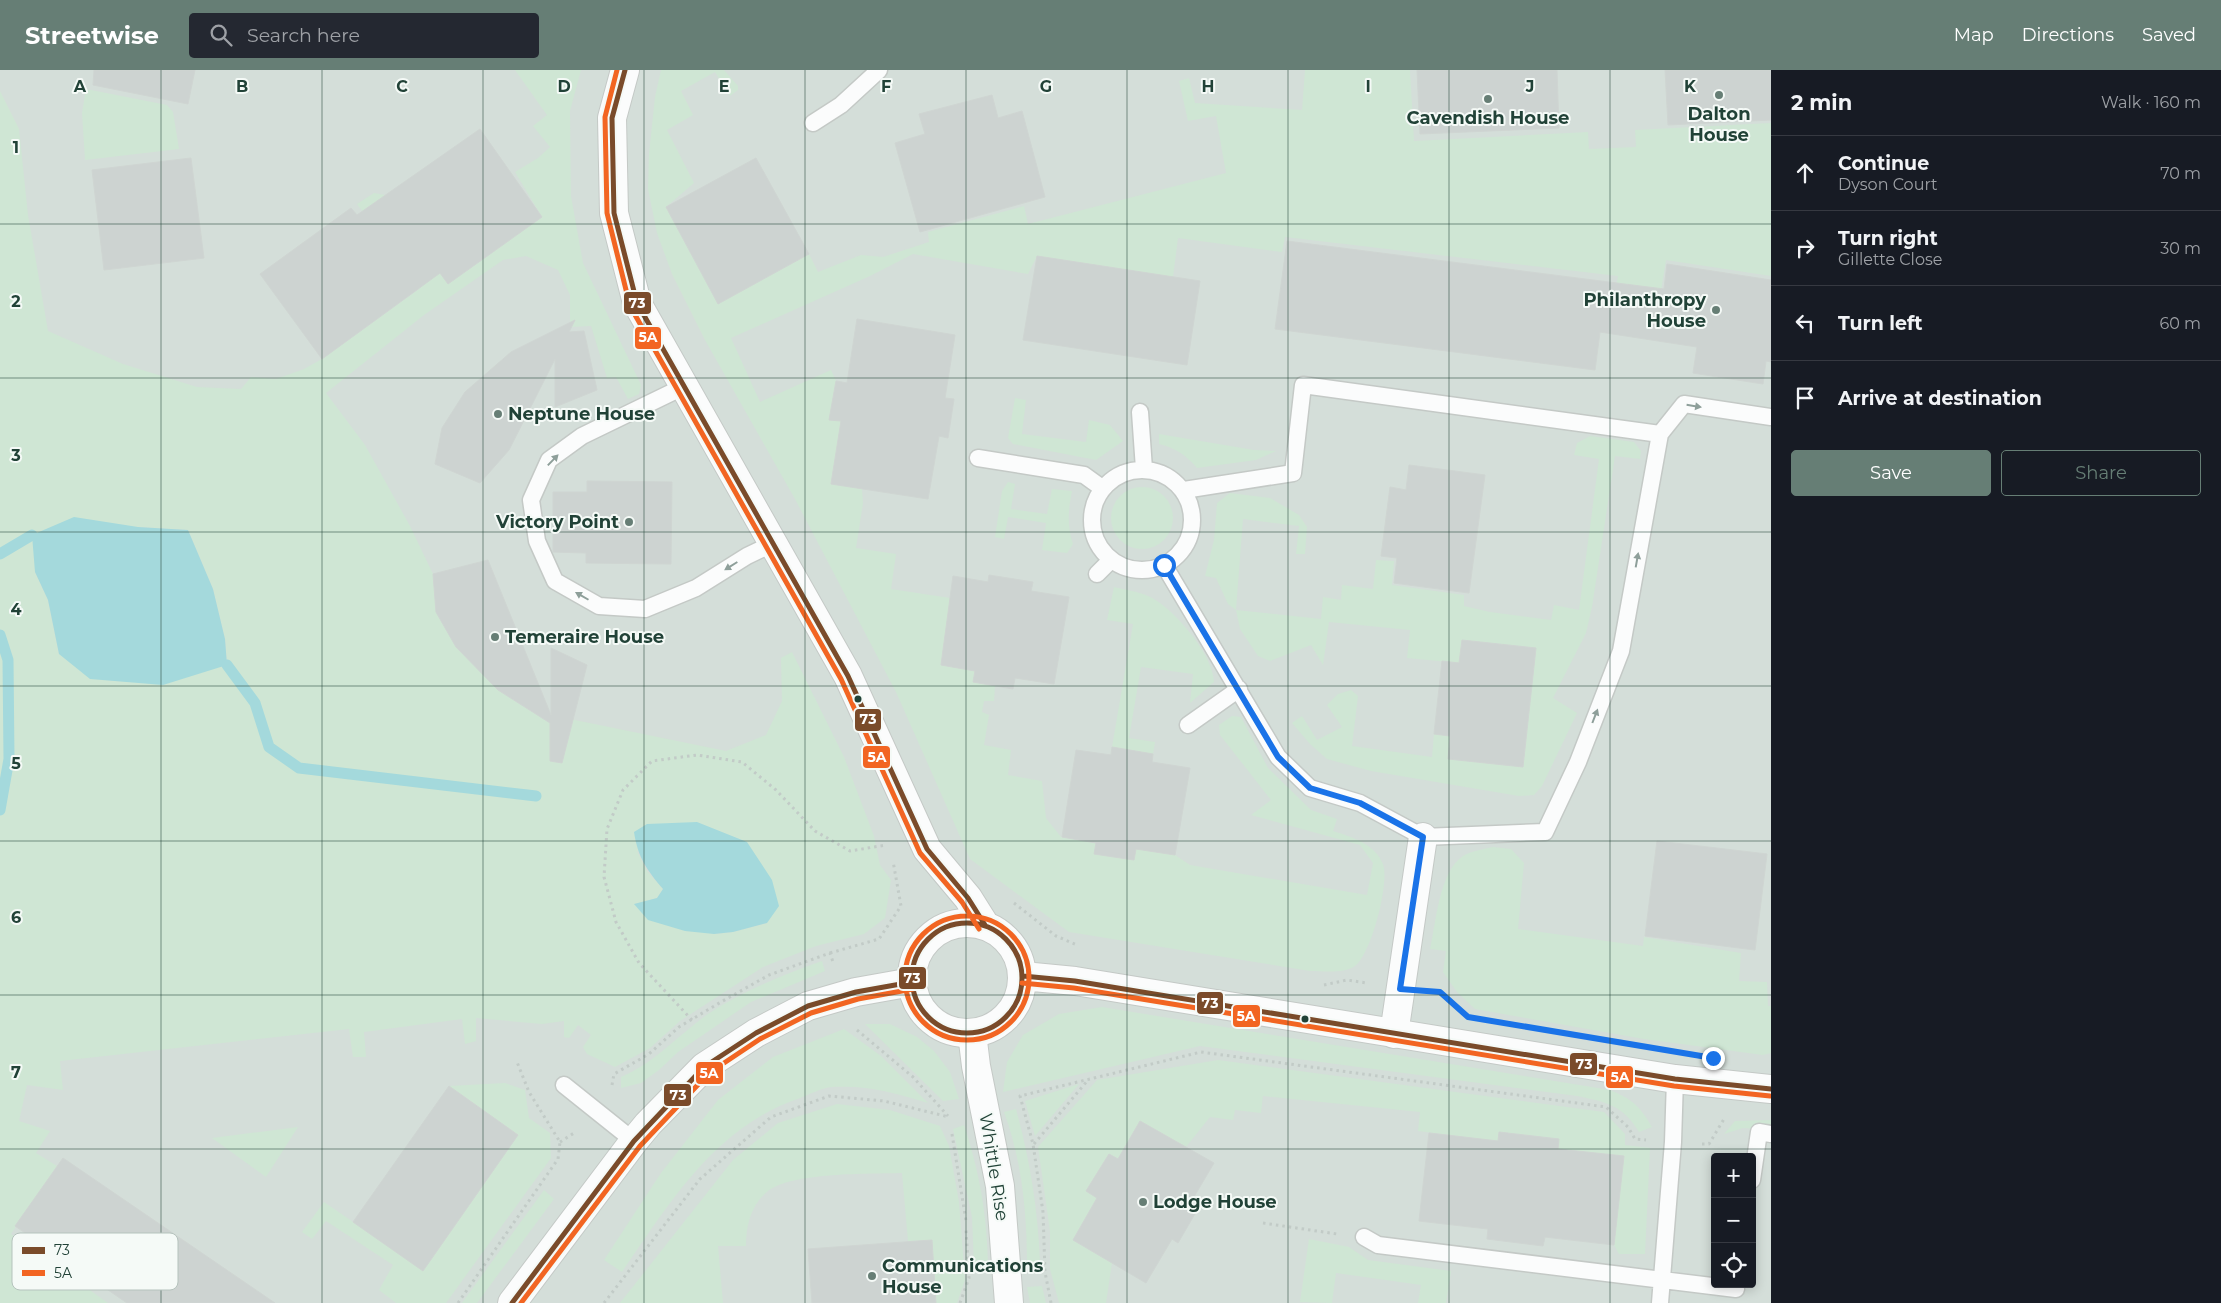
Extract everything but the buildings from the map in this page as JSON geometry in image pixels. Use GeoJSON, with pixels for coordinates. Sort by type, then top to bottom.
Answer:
{"type":"FeatureCollection","features":[{"type":"Feature","properties":{"kind":"street"},"geometry":{"type":"LineString","coordinates":[[625,70],[612,118],[614,213],[638,303],[848,676],[927,849],[968,898],[985,925]]}},
{"type":"Feature","properties":{"kind":"street"},"geometry":{"type":"LineString","coordinates":[[1394,1034],[1423,837]]}},
{"type":"Feature","properties":{"kind":"street"},"geometry":{"type":"LineString","coordinates":[[972,923],[985,925],[1000,934],[1012,945],[1020,960],[1023,976],[1020,993],[1014,1008],[1003,1020],[988,1029],[972,1033],[955,1031],[939,1025],[925,1014],[916,999],[912,982],[913,967],[918,952],[926,940],[938,930],[972,923]]}},
{"type":"Feature","properties":{"kind":"street"},"geometry":{"type":"LineString","coordinates":[[1023,976],[1075,982],[1674,1079],[1771,1089]]}},
{"type":"Feature","properties":{"kind":"street"},"geometry":{"type":"LineString","coordinates":[[512,1303],[634,1141],[704,1067],[756,1033],[808,1006],[856,992],[912,982]]}},
{"type":"Feature","properties":{"kind":"street","name":"Whittle Rise"},"geometry":{"type":"LineString","coordinates":[[972,1033],[976,1066],[1000,1186],[1009,1303]]}},
{"type":"Feature","properties":{"kind":"lane"},"geometry":{"type":"LineString","coordinates":[[813,123],[841,104],[879,70]]}},
{"type":"Feature","properties":{"kind":"lane"},"geometry":{"type":"LineString","coordinates":[[1184,490],[1293,473],[1303,385],[1660,434]]}},
{"type":"Feature","properties":{"kind":"lane"},"geometry":{"type":"LineString","coordinates":[[685,386],[582,436],[549,460],[531,500],[537,541],[555,581],[599,606],[645,610],[696,588],[747,556],[774,543]]}},
{"type":"Feature","properties":{"kind":"lane"},"geometry":{"type":"LineString","coordinates":[[1164,565],[1278,757],[1310,788],[1360,803],[1423,837],[1544,832],[1578,762],[1621,651],[1660,434],[1684,404],[1771,417]]}},
{"type":"Feature","properties":{"kind":"lane"},"geometry":{"type":"LineString","coordinates":[[1140,412],[1144,469]]}},
{"type":"Feature","properties":{"kind":"lane"},"geometry":{"type":"LineString","coordinates":[[978,458],[1084,475],[1102,488]]}},
{"type":"Feature","properties":{"kind":"lane"},"geometry":{"type":"LineString","coordinates":[[1144,469],[1159,471],[1173,479],[1184,490],[1191,506],[1193,523],[1188,540],[1179,555],[1164,565],[1151,570],[1123,567],[1111,560],[1100,548],[1093,534],[1091,518],[1094,502],[1102,488],[1113,478],[1128,471],[1144,469]]}},
{"type":"Feature","properties":{"kind":"lane"},"geometry":{"type":"LineString","coordinates":[[1096,574],[1111,560]]}},
{"type":"Feature","properties":{"kind":"lane"},"geometry":{"type":"LineString","coordinates":[[1188,726],[1239,689]]}},
{"type":"Feature","properties":{"kind":"lane"},"geometry":{"type":"LineString","coordinates":[[1660,1303],[1673,1142],[1674,1079]]}},
{"type":"Feature","properties":{"kind":"lane"},"geometry":{"type":"LineString","coordinates":[[564,1085],[634,1141]]}},
{"type":"Feature","properties":{"kind":"lane"},"geometry":{"type":"LineString","coordinates":[[1756,1153],[1759,1132],[1771,1134]]}},
{"type":"Feature","properties":{"kind":"lane"},"geometry":{"type":"LineString","coordinates":[[1364,1238],[1378,1245],[1736,1292]]}},
{"type":"Feature","properties":{"kind":"path"},"geometry":{"type":"LineString","coordinates":[[692,1020],[639,963],[616,922],[604,877],[607,829],[622,790],[652,761],[697,755],[742,762],[776,790],[815,831],[850,850],[886,845]]}},
{"type":"Feature","properties":{"kind":"path"},"geometry":{"type":"LineString","coordinates":[[612,1085],[614,1074],[649,1054],[680,1027],[769,975],[830,953],[879,939],[901,906],[893,861]]}},
{"type":"Feature","properties":{"kind":"path"},"geometry":{"type":"LineString","coordinates":[[1012,901],[1056,936],[1083,947]]}},
{"type":"Feature","properties":{"kind":"path"},"geometry":{"type":"LineString","coordinates":[[830,953],[833,962]]}},
{"type":"Feature","properties":{"kind":"path"},"geometry":{"type":"LineString","coordinates":[[1319,986],[1347,980],[1400,989],[1440,992],[1461,1011]]}},
{"type":"Feature","properties":{"kind":"path"},"geometry":{"type":"LineString","coordinates":[[857,1030],[913,1077],[949,1117],[966,1221],[969,1278],[960,1303]]}},
{"type":"Feature","properties":{"kind":"path"},"geometry":{"type":"LineString","coordinates":[[1050,1303],[1046,1272],[1043,1212],[1033,1144],[1020,1096],[1201,1052],[1606,1107],[1628,1127],[1635,1139],[1709,1144],[1724,1119],[1733,1118]]}},
{"type":"Feature","properties":{"kind":"path"},"geometry":{"type":"LineString","coordinates":[[458,1303],[558,1159],[560,1142],[530,1092],[517,1062]]}},
{"type":"Feature","properties":{"kind":"path"},"geometry":{"type":"LineString","coordinates":[[1033,1144],[1088,1079]]}},
{"type":"Feature","properties":{"kind":"path"},"geometry":{"type":"LineString","coordinates":[[604,1303],[700,1179],[771,1117],[829,1096],[884,1101],[949,1117]]}},
{"type":"Feature","properties":{"kind":"path"},"geometry":{"type":"LineString","coordinates":[[560,1142],[574,1133]]}},
{"type":"Feature","properties":{"kind":"path"},"geometry":{"type":"LineString","coordinates":[[1263,1223],[1364,1238]]}},
{"type":"Feature","properties":{"kind":"shaded area"},"geometry":{"type":"Polygon","coordinates":[[[0,70],[1771,70],[1771,1303],[30,1303],[0,1284],[0,70]]]}},
{"type":"Feature","properties":{"kind":"green space"},"geometry":{"type":"Polygon","coordinates":[[[515,70],[581,70],[570,111],[571,196],[583,263],[641,385],[639,394],[628,399],[616,377],[607,378],[591,326],[570,327],[570,295],[558,270],[526,256],[503,260],[424,315],[326,393],[365,445],[410,526],[433,574],[436,612],[456,647],[498,690],[531,711],[726,751],[766,735],[782,701],[781,658],[792,652],[844,757],[874,836],[880,865],[891,880],[885,918],[864,934],[816,946],[763,967],[680,1021],[650,1048],[615,1067],[587,1054],[583,1047],[591,1035],[578,1025],[569,1038],[564,1037],[564,1021],[542,1024],[476,1018],[476,1041],[465,1044],[462,1019],[364,1032],[366,1057],[353,1057],[349,1029],[60,1061],[63,1090],[27,1085],[19,1121],[50,1131],[36,1153],[57,1166],[11,1234],[12,1290],[90,1290],[108,1303],[0,1303],[0,91],[19,129],[28,215],[48,331],[123,364],[197,387],[241,389],[251,377],[276,379],[304,369],[322,359],[419,289],[357,204],[374,193],[385,195],[448,284],[542,217],[515,172],[538,158],[550,147],[533,126],[547,115],[515,70]],[[138,527],[35,572],[48,600],[59,654],[227,665],[225,639],[213,589],[188,530],[138,527]],[[637,851],[647,871],[663,889],[657,898],[635,904],[714,934],[733,932],[767,923],[637,851]]]}},
{"type":"Feature","properties":{"kind":"green space"},"geometry":{"type":"Polygon","coordinates":[[[661,70],[724,70],[738,86],[738,90],[730,96],[715,72],[681,91],[693,115],[667,130],[694,183],[666,207],[718,303],[809,254],[818,272],[861,255],[883,257],[929,242],[928,232],[1024,206],[1028,224],[1226,173],[1216,116],[1188,121],[1179,81],[1189,78],[1195,103],[1302,110],[1305,70],[1410,70],[1414,141],[1588,132],[1589,149],[1636,147],[1635,130],[1771,123],[1771,276],[1666,260],[1653,340],[1607,333],[1618,276],[1285,237],[1282,252],[1178,238],[1173,277],[1037,256],[1028,274],[913,254],[870,276],[731,338],[760,402],[831,370],[836,381],[830,419],[841,421],[831,483],[862,489],[863,503],[856,548],[896,554],[891,589],[950,598],[941,665],[975,671],[973,682],[995,686],[994,701],[984,701],[982,712],[989,715],[984,745],[1011,750],[1008,775],[1042,781],[1046,818],[1061,837],[1096,843],[1095,854],[1134,860],[1136,849],[1175,855],[1190,865],[1367,895],[1373,863],[1360,845],[1251,815],[1271,800],[1220,735],[1219,725],[1232,716],[1241,717],[1268,768],[1311,810],[1337,819],[1333,831],[1369,846],[1383,864],[1384,886],[1378,918],[1367,948],[1355,966],[1339,971],[1310,971],[1069,932],[970,859],[896,692],[795,499],[705,340],[672,274],[657,233],[648,189],[649,154],[655,97],[661,70]]]}},
{"type":"Feature","properties":{"kind":"green space"},"geometry":{"type":"Polygon","coordinates":[[[86,89],[167,105],[173,112],[179,149],[85,160],[82,113],[86,89]]]}},
{"type":"Feature","properties":{"kind":"green space"},"geometry":{"type":"Polygon","coordinates":[[[1015,398],[1026,400],[1022,434],[1086,442],[1089,420],[1110,425],[1123,441],[1096,460],[1013,444],[1008,438],[1015,398]]]}},
{"type":"Feature","properties":{"kind":"green space"},"geometry":{"type":"Polygon","coordinates":[[[1159,434],[1254,450],[1276,451],[1256,460],[1197,468],[1180,452],[1159,444],[1159,434]]]}},
{"type":"Feature","properties":{"kind":"green space"},"geometry":{"type":"Polygon","coordinates":[[[1590,436],[1634,442],[1641,451],[1640,459],[1615,456],[1592,607],[1586,633],[1553,698],[1577,713],[1542,786],[1534,795],[1519,796],[1371,771],[1327,759],[1310,744],[1292,723],[1302,716],[1317,740],[1342,727],[1327,705],[1338,694],[1351,690],[1358,696],[1352,746],[1432,757],[1434,734],[1450,736],[1448,759],[1523,767],[1536,648],[1462,640],[1459,663],[1407,658],[1410,630],[1329,622],[1323,665],[1311,645],[1270,661],[1258,656],[1240,629],[1236,610],[1321,619],[1323,597],[1341,600],[1342,585],[1373,589],[1376,560],[1394,561],[1392,585],[1464,595],[1464,606],[1490,612],[1551,620],[1554,605],[1579,610],[1599,459],[1574,455],[1577,443],[1590,436]]]}},
{"type":"Feature","properties":{"kind":"green space"},"geometry":{"type":"Polygon","coordinates":[[[1008,482],[1015,484],[1011,509],[1047,514],[1052,489],[1072,491],[1069,518],[1073,544],[1067,553],[1042,550],[1046,523],[1008,517],[1004,539],[995,537],[1002,491],[1008,482]]]}},
{"type":"Feature","properties":{"kind":"green space"},"geometry":{"type":"Polygon","coordinates":[[[1136,487],[1148,487],[1164,496],[1171,506],[1173,518],[1171,530],[1164,540],[1148,549],[1136,549],[1125,544],[1116,535],[1111,524],[1111,512],[1116,501],[1125,492],[1136,487]]]}},
{"type":"Feature","properties":{"kind":"green space"},"geometry":{"type":"Polygon","coordinates":[[[1230,493],[1270,498],[1299,515],[1307,527],[1305,554],[1296,554],[1299,526],[1243,519],[1236,610],[1228,604],[1216,578],[1205,576],[1214,540],[1217,503],[1230,493]]]}},
{"type":"Feature","properties":{"kind":"green space"},"geometry":{"type":"Polygon","coordinates":[[[1114,587],[1148,596],[1158,601],[1190,633],[1207,659],[1212,671],[1214,682],[1190,703],[1193,674],[1141,667],[1129,738],[1155,742],[1153,754],[1112,747],[1133,624],[1107,620],[1114,587]]]}},
{"type":"Feature","properties":{"kind":"green space"},"geometry":{"type":"Polygon","coordinates":[[[1493,847],[1511,849],[1524,863],[1518,929],[1643,946],[1644,937],[1741,953],[1739,981],[1767,982],[1768,1006],[1771,1006],[1771,1053],[1763,1055],[1644,1039],[1475,1009],[1457,992],[1443,972],[1446,951],[1430,949],[1440,899],[1449,874],[1455,864],[1463,856],[1474,851],[1493,847]]]}},
{"type":"Feature","properties":{"kind":"green space"},"geometry":{"type":"Polygon","coordinates":[[[822,961],[825,971],[751,1002],[678,1052],[659,1070],[641,1083],[621,1088],[621,1077],[645,1064],[708,1014],[763,984],[822,961]]]}},
{"type":"Feature","properties":{"kind":"green space"},"geometry":{"type":"Polygon","coordinates":[[[1102,1007],[1610,1090],[1635,1104],[1652,1127],[1639,1132],[1620,1110],[1597,1100],[1577,1096],[1200,1046],[1003,1092],[1007,1062],[1023,1035],[1059,1014],[1102,1007]]]}},
{"type":"Feature","properties":{"kind":"green space"},"geometry":{"type":"Polygon","coordinates":[[[865,1024],[890,1024],[917,1037],[934,1051],[950,1072],[959,1099],[943,1101],[865,1024]]]}},
{"type":"Feature","properties":{"kind":"green space"},"geometry":{"type":"Polygon","coordinates":[[[844,1029],[881,1056],[928,1103],[893,1093],[858,1087],[832,1087],[816,1091],[770,1111],[744,1127],[719,1147],[698,1169],[658,1219],[622,1272],[604,1260],[661,1173],[718,1100],[773,1057],[844,1029]]]}},
{"type":"Feature","properties":{"kind":"green space"},"geometry":{"type":"Polygon","coordinates":[[[1218,1060],[1604,1112],[1625,1134],[1625,1145],[1650,1148],[1645,1254],[1619,1254],[1614,1245],[1624,1156],[1558,1149],[1559,1139],[1500,1132],[1498,1141],[1418,1131],[1420,1112],[1263,1096],[1261,1113],[1235,1110],[1233,1120],[1210,1117],[1186,1147],[1140,1121],[1118,1159],[1109,1154],[1086,1191],[1097,1198],[1073,1240],[1112,1263],[1106,1303],[1059,1303],[1050,1269],[1050,1231],[1038,1147],[1097,1080],[1218,1060]]]}},
{"type":"Feature","properties":{"kind":"green space"},"geometry":{"type":"Polygon","coordinates":[[[505,1083],[525,1090],[529,1118],[550,1133],[551,1158],[446,1303],[396,1303],[379,1290],[393,1265],[326,1221],[312,1239],[302,1232],[324,1202],[423,1270],[518,1135],[449,1086],[505,1083]]]}},
{"type":"Feature","properties":{"kind":"green space"},"geometry":{"type":"Polygon","coordinates":[[[1079,1084],[1035,1136],[1025,1101],[1079,1084]]]}},
{"type":"Feature","properties":{"kind":"green space"},"geometry":{"type":"Polygon","coordinates":[[[837,1104],[890,1110],[940,1126],[949,1146],[959,1202],[965,1280],[957,1303],[936,1303],[932,1240],[908,1241],[902,1173],[813,1177],[795,1180],[768,1191],[757,1203],[748,1223],[746,1246],[718,1246],[723,1303],[620,1303],[733,1160],[778,1123],[837,1104]]]}},
{"type":"Feature","properties":{"kind":"green space"},"geometry":{"type":"Polygon","coordinates":[[[1016,1109],[1032,1185],[1039,1243],[1040,1263],[1027,1265],[1022,1187],[1015,1149],[1004,1112],[1016,1109]]]}},
{"type":"Feature","properties":{"kind":"green space"},"geometry":{"type":"Polygon","coordinates":[[[1771,1120],[1771,1130],[1743,1128],[1724,1134],[1735,1121],[1771,1120]]]}},
{"type":"Feature","properties":{"kind":"green space"},"geometry":{"type":"Polygon","coordinates":[[[964,1125],[982,1195],[988,1266],[974,1265],[972,1217],[953,1129],[964,1125]]]}},
{"type":"Feature","properties":{"kind":"green space"},"geometry":{"type":"Polygon","coordinates":[[[298,1127],[266,1177],[212,1138],[298,1127]]]}},
{"type":"Feature","properties":{"kind":"green space"},"geometry":{"type":"Polygon","coordinates":[[[544,1190],[554,1199],[477,1303],[462,1303],[544,1190]]]}},
{"type":"Feature","properties":{"kind":"green space"},"geometry":{"type":"Polygon","coordinates":[[[1309,1239],[1349,1247],[1368,1260],[1451,1271],[1446,1303],[1418,1303],[1421,1285],[1336,1273],[1332,1303],[1300,1302],[1309,1239]]]}},
{"type":"Feature","properties":{"kind":"green space"},"geometry":{"type":"Polygon","coordinates":[[[1042,1286],[1046,1303],[1030,1303],[1027,1287],[1042,1286]]]}},
{"type":"Feature","properties":{"kind":"water"},"geometry":{"type":"Polygon","coordinates":[[[74,517],[138,527],[188,530],[213,589],[225,639],[227,665],[163,685],[90,679],[59,654],[48,600],[35,572],[32,535],[74,517]]]}},
{"type":"Feature","properties":{"kind":"water"},"geometry":{"type":"Polygon","coordinates":[[[697,822],[747,842],[772,880],[779,906],[767,923],[733,932],[714,934],[685,931],[648,920],[634,904],[657,898],[663,889],[644,863],[634,832],[647,824],[697,822]]]}},
{"type":"Feature","properties":{"kind":"waterway"},"geometry":{"type":"LineString","coordinates":[[0,554],[32,535]]}},
{"type":"Feature","properties":{"kind":"waterway"},"geometry":{"type":"LineString","coordinates":[[0,635],[8,660],[9,759],[0,810]]}},
{"type":"Feature","properties":{"kind":"waterway"},"geometry":{"type":"LineString","coordinates":[[227,665],[255,703],[269,747],[299,768],[536,796]]}},
{"type":"Feature","properties":{"kind":"transit line","name":"5A"},"geometry":{"type":"LineString","coordinates":[[617,70],[605,117],[607,213],[630,306],[841,679],[920,853],[962,902],[979,929]]}},
{"type":"Feature","properties":{"kind":"transit line","name":"73"},"geometry":{"type":"LineString","coordinates":[[625,70],[612,118],[614,213],[637,303],[848,676],[927,849],[968,898],[985,925]]}},
{"type":"Feature","properties":{"kind":"transit line","name":"5A"},"geometry":{"type":"LineString","coordinates":[[967,916],[991,920],[1011,934],[1025,954],[1029,978],[1025,1002],[1011,1022],[991,1036],[967,1040],[943,1036],[923,1022],[909,1002],[905,978],[909,954],[923,934],[943,920],[967,916]]}},
{"type":"Feature","properties":{"kind":"transit line","name":"73"},"geometry":{"type":"LineString","coordinates":[[967,923],[988,927],[1006,939],[1018,957],[1022,978],[1018,999],[1006,1017],[988,1029],[967,1033],[946,1029],[928,1017],[916,999],[912,978],[916,957],[928,939],[946,927],[967,923]]}},
{"type":"Feature","properties":{"kind":"transit line","name":"73"},"geometry":{"type":"LineString","coordinates":[[1023,976],[1075,981],[1675,1079],[1771,1089]]}},
{"type":"Feature","properties":{"kind":"transit line","name":"73"},"geometry":{"type":"LineString","coordinates":[[512,1303],[634,1141],[704,1067],[756,1033],[808,1006],[856,992],[912,982]]}},
{"type":"Feature","properties":{"kind":"transit line","name":"5A"},"geometry":{"type":"LineString","coordinates":[[1022,983],[1074,988],[1674,1086],[1770,1096]]}},
{"type":"Feature","properties":{"kind":"transit line","name":"5A"},"geometry":{"type":"LineString","coordinates":[[521,1303],[640,1146],[709,1073],[760,1039],[811,1013],[858,999],[913,989]]}},
{"type":"Feature","properties":{"kind":"place","name":"Dalton House"},"geometry":{"type":"Point","coordinates":[1719,95]}},
{"type":"Feature","properties":{"kind":"place","name":"Cavendish House"},"geometry":{"type":"Point","coordinates":[1488,99]}},
{"type":"Feature","properties":{"kind":"place","name":"Philanthropy House"},"geometry":{"type":"Point","coordinates":[1716,310]}},
{"type":"Feature","properties":{"kind":"place","name":"Neptune House"},"geometry":{"type":"Point","coordinates":[498,414]}},
{"type":"Feature","properties":{"kind":"place","name":"Victory Point"},"geometry":{"type":"Point","coordinates":[629,522]}},
{"type":"Feature","properties":{"kind":"place","name":"Temeraire House"},"geometry":{"type":"Point","coordinates":[495,637]}},
{"type":"Feature","properties":{"kind":"place","name":"Lodge House"},"geometry":{"type":"Point","coordinates":[1143,1202]}},
{"type":"Feature","properties":{"kind":"place","name":"Communications House"},"geometry":{"type":"Point","coordinates":[872,1276]}},
{"type":"Feature","properties":{"kind":"route"},"geometry":{"type":"LineString","coordinates":[[1164,565],[1278,757],[1310,788],[1360,803],[1423,837],[1400,989],[1440,992],[1468,1017],[1713,1058]]}}]}
